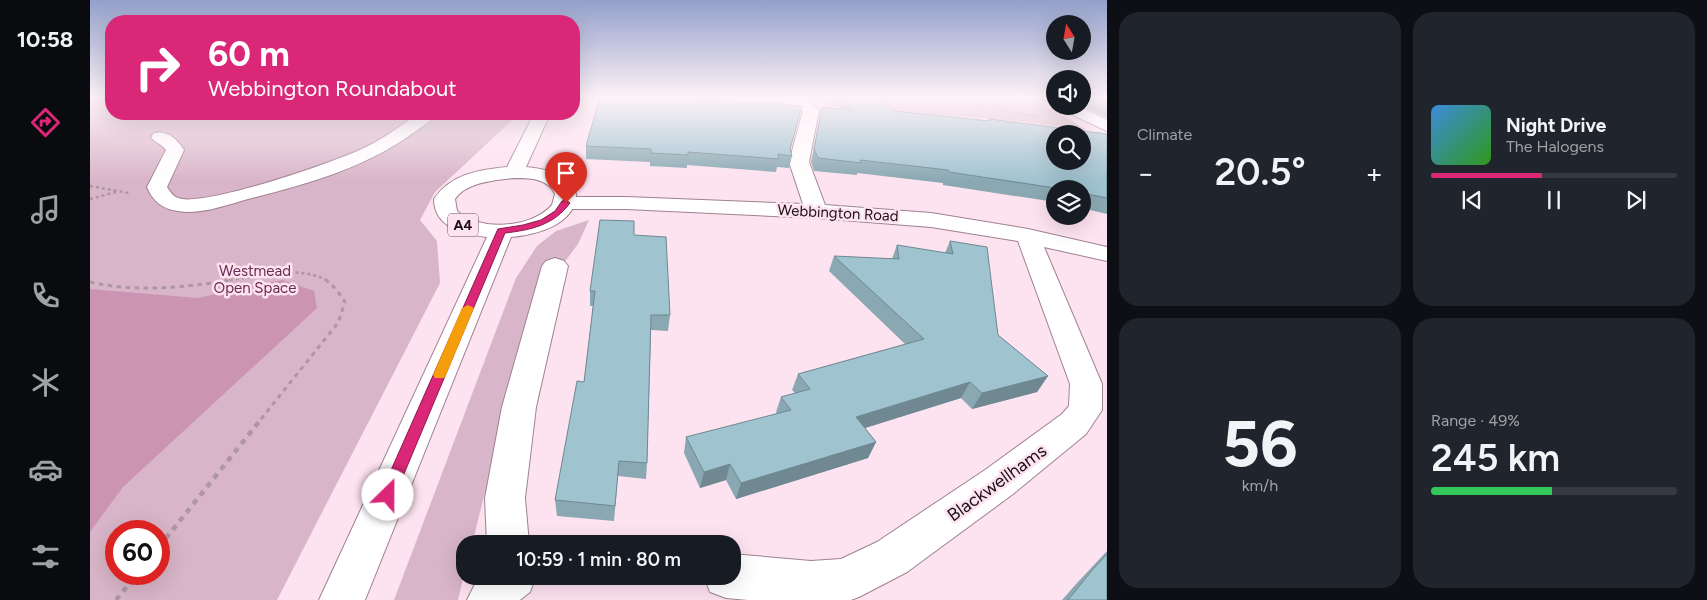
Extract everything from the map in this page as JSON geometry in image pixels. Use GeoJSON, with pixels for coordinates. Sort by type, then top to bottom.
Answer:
{"type":"FeatureCollection","features":[{"type":"Feature","properties":{"kind":"street"},"geometry":{"type":"LineString","coordinates":[[160,137],[172,143],[175,150],[164,169],[157,187],[161,196],[173,204],[193,205],[221,200],[297,179],[371,152],[414,125]]}},
{"type":"Feature","properties":{"kind":"street"},"geometry":{"type":"LineString","coordinates":[[514,172],[537,125]]}},
{"type":"Feature","properties":{"kind":"street"},"geometry":{"type":"LineString","coordinates":[[808,125],[799,162],[816,212]]}},
{"type":"Feature","properties":{"kind":"street","name":"A4"},"geometry":{"type":"LineString","coordinates":[[514,172],[532,173],[548,177],[559,184],[566,193],[566,203],[558,213],[544,222],[524,228],[502,231],[481,230],[457,222],[451,218],[445,209],[445,199],[452,190],[463,182],[496,173],[514,172]]}},
{"type":"Feature","properties":{"kind":"street","name":"Webbington Road"},"geometry":{"type":"LineString","coordinates":[[566,203],[626,203],[816,212],[931,220],[1028,236],[1107,254]]}},
{"type":"Feature","properties":{"kind":"street","name":"A4"},"geometry":{"type":"LineString","coordinates":[[342,600],[502,231]]}},
{"type":"Feature","properties":{"kind":"street","name":"Blackwellhams"},"geometry":{"type":"LineString","coordinates":[[741,577],[811,583],[843,580],[892,558],[999,482],[1074,424],[1085,410],[1086,384],[1028,236]]}},
{"type":"Feature","properties":{"kind":"street"},"geometry":{"type":"LineString","coordinates":[[507,535],[505,498],[519,407],[555,266]]}},
{"type":"Feature","properties":{"kind":"street"},"geometry":{"type":"LineString","coordinates":[[490,600],[503,585]]}},
{"type":"Feature","properties":{"kind":"path"},"geometry":{"type":"LineString","coordinates":[[90,186],[119,192],[161,196]]}},
{"type":"Feature","properties":{"kind":"path"},"geometry":{"type":"LineString","coordinates":[[90,199],[119,192]]}},
{"type":"Feature","properties":{"kind":"path"},"geometry":{"type":"LineString","coordinates":[[90,282],[111,288],[152,289],[287,273],[315,276],[331,282],[345,302],[338,323],[170,533]]}},
{"type":"Feature","properties":{"kind":"path"},"geometry":{"type":"LineString","coordinates":[[116,600],[128,585]]}},
{"type":"Feature","properties":{"kind":"green space","name":"Westmead Open Space"},"geometry":{"type":"Polygon","coordinates":[[[90,125],[507,125],[435,192],[420,220],[437,241],[440,283],[277,600],[90,600],[90,125]]]}},
{"type":"Feature","properties":{"kind":"green space"},"geometry":{"type":"Polygon","coordinates":[[[589,220],[578,244],[554,276],[507,405],[474,535],[456,535],[456,585],[462,585],[458,600],[394,600],[516,278],[537,246],[556,231],[589,220]]]}},
{"type":"Feature","properties":{"kind":"shaded area"},"geometry":{"type":"Polygon","coordinates":[[[282,280],[314,291],[317,308],[123,487],[90,532],[90,289],[198,298],[282,280]]]}},
{"type":"Feature","properties":{"kind":"building"},"geometry":{"type":"Polygon","coordinates":[[[592,125],[797,125],[790,149],[792,156],[778,154],[779,159],[688,152],[688,155],[651,153],[651,149],[586,146],[592,125]]]}},
{"type":"Feature","properties":{"kind":"building"},"geometry":{"type":"Polygon","coordinates":[[[819,125],[1036,125],[1046,126],[1046,170],[1091,170],[1091,132],[1107,134],[1107,198],[1091,195],[1091,180],[1046,180],[1046,187],[949,172],[948,170],[860,160],[861,163],[818,158],[814,149],[819,125]]]}},
{"type":"Feature","properties":{"kind":"building"},"geometry":{"type":"Polygon","coordinates":[[[600,220],[634,221],[634,235],[666,237],[670,315],[651,315],[647,463],[619,461],[615,506],[555,500],[577,381],[584,382],[595,291],[590,291],[600,220]]]}},
{"type":"Feature","properties":{"kind":"building"},"geometry":{"type":"Polygon","coordinates":[[[950,241],[987,247],[998,335],[1048,376],[982,393],[970,382],[856,417],[876,442],[741,483],[730,464],[704,472],[686,437],[791,410],[781,397],[810,389],[798,374],[924,339],[834,256],[899,259],[897,245],[953,254],[950,241]]]}},
{"type":"Feature","properties":{"kind":"building"},"geometry":{"type":"Polygon","coordinates":[[[1107,554],[1107,600],[1068,600],[1094,568],[1107,554]]]}},
{"type":"Feature","properties":{"kind":"slow traffic"},"geometry":{"type":"LineString","coordinates":[[440,375],[468,308]]}},
{"type":"Feature","properties":{"kind":"route"},"geometry":{"type":"LineString","coordinates":[[388,495],[502,231],[524,228],[544,222],[558,213],[566,203]]}}]}
